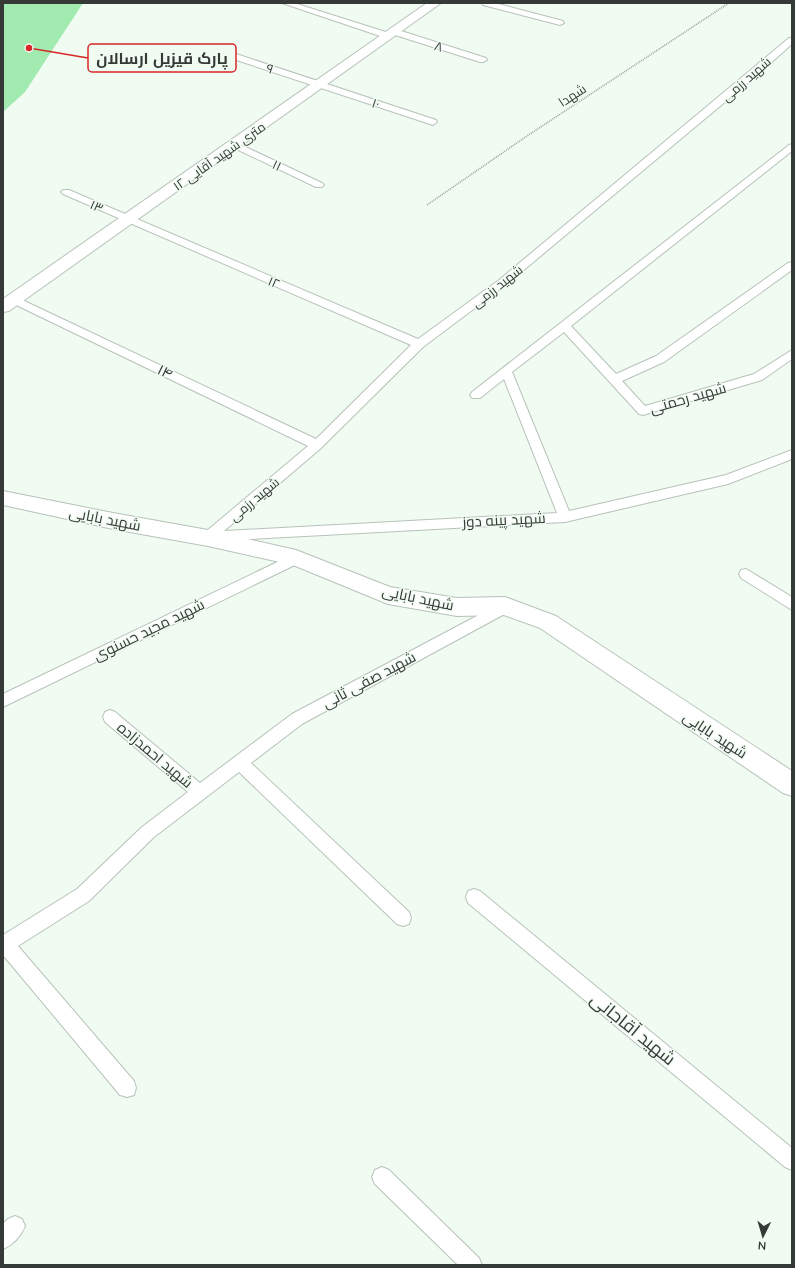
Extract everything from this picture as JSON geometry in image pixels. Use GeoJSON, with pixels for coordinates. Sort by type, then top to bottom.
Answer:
{"type":"FeatureCollection","features":[{"type":"Feature","properties":{"kind":"street","name":"۱۲ متری شهید آقایی"},"geometry":{"type":"LineString","coordinates":[[8,304],[435,3]]}},
{"type":"Feature","properties":{"kind":"street","name":"شهید بابایی"},"geometry":{"type":"LineString","coordinates":[[3,498],[113,521],[208,538],[296,558],[388,594],[457,607],[505,606],[548,622],[792,785]]}},
{"type":"Feature","properties":{"kind":"lane","name":"۸"},"geometry":{"type":"LineString","coordinates":[[286,3],[483,60]]}},
{"type":"Feature","properties":{"kind":"lane"},"geometry":{"type":"LineString","coordinates":[[486,3],[560,23]]}},
{"type":"Feature","properties":{"kind":"lane","name":"شهید رزمی"},"geometry":{"type":"LineString","coordinates":[[208,538],[317,445],[419,344],[503,282],[792,40]]}},
{"type":"Feature","properties":{"kind":"lane","name":"۹"},"geometry":{"type":"LineString","coordinates":[[221,52],[320,84]]}},
{"type":"Feature","properties":{"kind":"lane","name":"۱۰"},"geometry":{"type":"LineString","coordinates":[[320,84],[433,122]]}},
{"type":"Feature","properties":{"kind":"lane","name":"۱۱"},"geometry":{"type":"LineString","coordinates":[[235,145],[319,185]]}},
{"type":"Feature","properties":{"kind":"lane"},"geometry":{"type":"LineString","coordinates":[[476,395],[792,147]]}},
{"type":"Feature","properties":{"kind":"lane","name":"۱۳"},"geometry":{"type":"LineString","coordinates":[[66,192],[129,220]]}},
{"type":"Feature","properties":{"kind":"lane","name":"۱۲"},"geometry":{"type":"LineString","coordinates":[[129,220],[419,344]]}},
{"type":"Feature","properties":{"kind":"lane"},"geometry":{"type":"LineString","coordinates":[[614,380],[660,359],[792,265]]}},
{"type":"Feature","properties":{"kind":"lane","name":"۱۴"},"geometry":{"type":"LineString","coordinates":[[8,304],[317,445]]}},
{"type":"Feature","properties":{"kind":"lane","name":"شهید رحمتی"},"geometry":{"type":"LineString","coordinates":[[564,325],[643,411],[758,377],[792,354]]}},
{"type":"Feature","properties":{"kind":"lane"},"geometry":{"type":"LineString","coordinates":[[506,371],[565,517]]}},
{"type":"Feature","properties":{"kind":"lane","name":"شهید پینه دوز"},"geometry":{"type":"LineString","coordinates":[[208,538],[565,517],[728,479],[792,454]]}},
{"type":"Feature","properties":{"kind":"lane","name":"شهید مجید حسنوی"},"geometry":{"type":"LineString","coordinates":[[3,701],[296,558]]}},
{"type":"Feature","properties":{"kind":"lane"},"geometry":{"type":"LineString","coordinates":[[746,574],[792,604]]}},
{"type":"Feature","properties":{"kind":"lane","name":"شهید صفی ثانی"},"geometry":{"type":"LineString","coordinates":[[4,945],[83,895],[148,832],[297,719],[505,606]]}},
{"type":"Feature","properties":{"kind":"lane","name":"شهید احمدزاده"},"geometry":{"type":"LineString","coordinates":[[110,717],[200,793]]}},
{"type":"Feature","properties":{"kind":"lane"},"geometry":{"type":"LineString","coordinates":[[240,763],[403,918]]}},
{"type":"Feature","properties":{"kind":"lane","name":"شهید آقاجانی"},"geometry":{"type":"LineString","coordinates":[[474,898],[792,1160]]}},
{"type":"Feature","properties":{"kind":"lane"},"geometry":{"type":"LineString","coordinates":[[4,945],[127,1088]]}},
{"type":"Feature","properties":{"kind":"lane"},"geometry":{"type":"LineString","coordinates":[[382,1177],[472,1265]]}},
{"type":"Feature","properties":{"kind":"path","name":"شهدا"},"geometry":{"type":"LineString","coordinates":[[427,205],[524,138],[729,3]]}},
{"type":"Feature","properties":{"kind":"green space"},"geometry":{"type":"Polygon","coordinates":[[[3,3],[83,3],[25,92],[3,112],[3,3]]]}},
{"type":"Feature","properties":{"kind":"place","name":"پارک قیزیل ارسالان"},"geometry":{"type":"Point","coordinates":[29,48]}}]}
